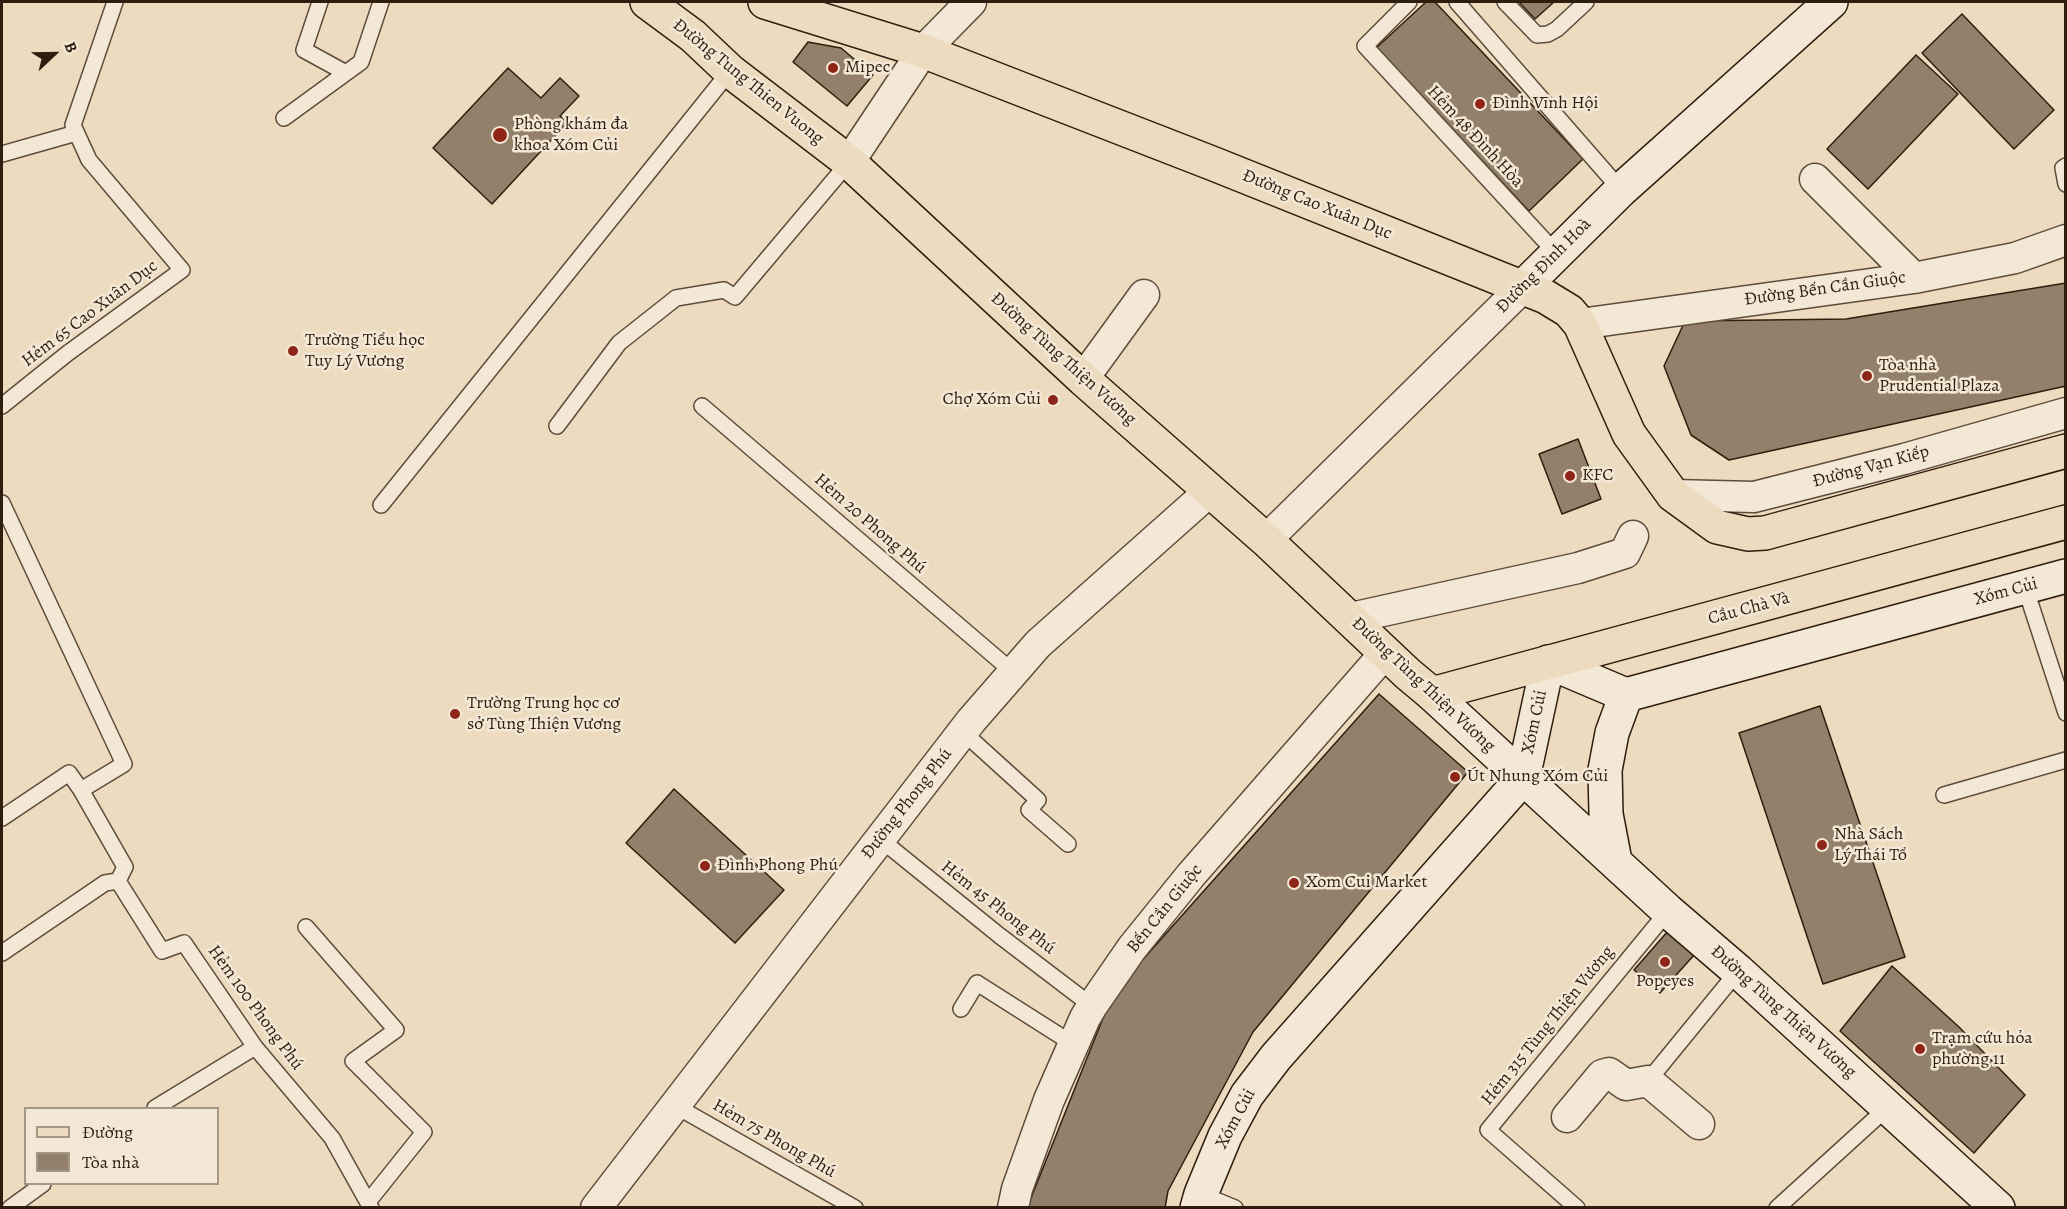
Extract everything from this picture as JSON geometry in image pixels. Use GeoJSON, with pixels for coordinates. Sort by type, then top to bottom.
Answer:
{"type":"FeatureCollection","features":[{"type":"Feature","properties":{"kind":"main road","name":"Đường Tung Thien Vuong"},"geometry":{"type":"LineString","coordinates":[[647,2],[693,36],[730,71],[849,162]]}},
{"type":"Feature","properties":{"kind":"main road","name":"Đường Cao Xuân Dục"},"geometry":{"type":"LineString","coordinates":[[765,2],[923,51],[1546,297],[1569,311],[1580,324],[1629,434],[1673,495],[1717,527],[1748,534],[1765,533],[2066,451]]}},
{"type":"Feature","properties":{"kind":"main road","name":"Đường Tùng Thiện Vương"},"geometry":{"type":"LineString","coordinates":[[849,162],[1083,379],[1266,540],[1432,694]]}},
{"type":"Feature","properties":{"kind":"main road","name":"Cầu Chà Và"},"geometry":{"type":"LineString","coordinates":[[1432,694],[2066,522]]}},
{"type":"Feature","properties":{"kind":"street"},"geometry":{"type":"LineString","coordinates":[[849,162],[923,51],[971,2]]}},
{"type":"Feature","properties":{"kind":"street","name":"Đường Đình Hoà"},"geometry":{"type":"LineString","coordinates":[[1266,540],[1621,190],[1831,2]]}},
{"type":"Feature","properties":{"kind":"street"},"geometry":{"type":"LineString","coordinates":[[1815,178],[1914,278]]}},
{"type":"Feature","properties":{"kind":"street","name":"Đường Bến Cần Giuộc"},"geometry":{"type":"LineString","coordinates":[[1580,324],[1914,278],[2015,258],[2066,240]]}},
{"type":"Feature","properties":{"kind":"street"},"geometry":{"type":"LineString","coordinates":[[1083,379],[1144,295]]}},
{"type":"Feature","properties":{"kind":"street","name":"Đường Vạn Kiếp"},"geometry":{"type":"LineString","coordinates":[[1673,495],[1754,497],[1904,459],[2066,413]]}},
{"type":"Feature","properties":{"kind":"street","name":"Đường Phong Phú"},"geometry":{"type":"LineString","coordinates":[[601,1206],[674,1105],[963,732],[1013,672],[1038,644],[1210,491]]}},
{"type":"Feature","properties":{"kind":"street"},"geometry":{"type":"LineString","coordinates":[[1351,618],[1578,568],[1625,553],[1633,536]]}},
{"type":"Feature","properties":{"kind":"street","name":"Xóm Củi"},"geometry":{"type":"LineString","coordinates":[[1199,1201],[1225,1136],[1247,1095],[1270,1064],[1523,778],[1548,662],[1626,695],[2066,576]]}},
{"type":"Feature","properties":{"kind":"street","name":"Bến Cần Giuộc"},"geometry":{"type":"LineString","coordinates":[[1013,1208],[1017,1189],[1049,1100],[1092,1006],[1132,948],[1191,875],[1386,652]]}},
{"type":"Feature","properties":{"kind":"street","name":"Đường Tùng Thiện Vương"},"geometry":{"type":"LineString","coordinates":[[1432,694],[1668,911],[1738,970],[1993,1206]]}},
{"type":"Feature","properties":{"kind":"street"},"geometry":{"type":"LineString","coordinates":[[1615,861],[1606,814],[1605,770],[1612,732],[1626,695]]}},
{"type":"Feature","properties":{"kind":"street"},"geometry":{"type":"LineString","coordinates":[[1567,1117],[1602,1075],[1609,1073],[1626,1085],[1648,1081],[1699,1124]]}},
{"type":"Feature","properties":{"kind":"lane"},"geometry":{"type":"LineString","coordinates":[[2,154],[76,133],[73,125],[115,2]]}},
{"type":"Feature","properties":{"kind":"lane"},"geometry":{"type":"LineString","coordinates":[[320,2],[304,50],[346,73]]}},
{"type":"Feature","properties":{"kind":"lane"},"geometry":{"type":"LineString","coordinates":[[284,118],[361,62],[381,2]]}},
{"type":"Feature","properties":{"kind":"lane","name":"Hẻm 48 Đình Hòa"},"geometry":{"type":"LineString","coordinates":[[1409,2],[1365,46],[1556,254]]}},
{"type":"Feature","properties":{"kind":"lane"},"geometry":{"type":"LineString","coordinates":[[1456,2],[1621,190]]}},
{"type":"Feature","properties":{"kind":"lane"},"geometry":{"type":"LineString","coordinates":[[1505,2],[1537,35],[1548,34],[1557,28],[1586,2]]}},
{"type":"Feature","properties":{"kind":"lane"},"geometry":{"type":"LineString","coordinates":[[381,504],[730,71]]}},
{"type":"Feature","properties":{"kind":"lane","name":"Hẻm 65 Cao Xuân Dục"},"geometry":{"type":"LineString","coordinates":[[2,406],[68,353],[182,270],[89,160],[76,133]]}},
{"type":"Feature","properties":{"kind":"lane"},"geometry":{"type":"LineString","coordinates":[[557,426],[619,343],[676,298],[724,290],[735,297],[849,162]]}},
{"type":"Feature","properties":{"kind":"lane"},"geometry":{"type":"LineString","coordinates":[[2066,166],[2063,168],[2066,184]]}},
{"type":"Feature","properties":{"kind":"lane","name":"Hẻm 20 Phong Phú"},"geometry":{"type":"LineString","coordinates":[[702,406],[1013,672]]}},
{"type":"Feature","properties":{"kind":"lane"},"geometry":{"type":"LineString","coordinates":[[2,503],[124,764],[81,790]]}},
{"type":"Feature","properties":{"kind":"lane"},"geometry":{"type":"LineString","coordinates":[[2025,587],[2066,713]]}},
{"type":"Feature","properties":{"kind":"lane"},"geometry":{"type":"LineString","coordinates":[[963,732],[1038,800],[1029,810],[1068,844]]}},
{"type":"Feature","properties":{"kind":"lane"},"geometry":{"type":"LineString","coordinates":[[1944,795],[2066,760]]}},
{"type":"Feature","properties":{"kind":"lane"},"geometry":{"type":"LineString","coordinates":[[2,819],[69,773],[125,867],[118,881],[105,883],[2,953]]}},
{"type":"Feature","properties":{"kind":"lane","name":"Hẻm 45 Phong Phú"},"geometry":{"type":"LineString","coordinates":[[880,839],[1000,936],[1092,1006]]}},
{"type":"Feature","properties":{"kind":"lane","name":"Hẻm 100 Phong Phú"},"geometry":{"type":"LineString","coordinates":[[118,881],[162,951],[184,944],[255,1047],[332,1138],[370,1205]]}},
{"type":"Feature","properties":{"kind":"lane","name":"Hẻm 315 Tùng Thiện Vương"},"geometry":{"type":"LineString","coordinates":[[1577,1208],[1488,1130],[1668,911]]}},
{"type":"Feature","properties":{"kind":"lane"},"geometry":{"type":"LineString","coordinates":[[306,927],[396,1030],[354,1061],[424,1132],[370,1205]]}},
{"type":"Feature","properties":{"kind":"lane"},"geometry":{"type":"LineString","coordinates":[[1648,1081],[1738,970]]}},
{"type":"Feature","properties":{"kind":"lane"},"geometry":{"type":"LineString","coordinates":[[961,1009],[977,983],[1073,1044]]}},
{"type":"Feature","properties":{"kind":"lane"},"geometry":{"type":"LineString","coordinates":[[157,1107],[255,1047]]}},
{"type":"Feature","properties":{"kind":"lane","name":"Hẻm 75 Phong Phú"},"geometry":{"type":"LineString","coordinates":[[674,1105],[855,1208]]}},
{"type":"Feature","properties":{"kind":"lane"},"geometry":{"type":"LineString","coordinates":[[1778,1208],[1888,1107]]}},
{"type":"Feature","properties":{"kind":"lane"},"geometry":{"type":"LineString","coordinates":[[10,1208],[42,1185]]}},
{"type":"Feature","properties":{"kind":"lane"},"geometry":{"type":"LineString","coordinates":[[1199,1201],[1235,1208]]}},
{"type":"Feature","properties":{"kind":"building","name":"Đình Vĩnh Hội"},"geometry":{"type":"Polygon","coordinates":[[[1426,2],[1435,2],[1583,159],[1529,211],[1376,48],[1426,2]]]}},
{"type":"Feature","properties":{"kind":"building"},"geometry":{"type":"Polygon","coordinates":[[[1519,2],[1554,2],[1535,19],[1519,2]]]}},
{"type":"Feature","properties":{"kind":"building"},"geometry":{"type":"Polygon","coordinates":[[[1962,14],[2054,110],[2014,149],[1922,53],[1962,14]]]}},
{"type":"Feature","properties":{"kind":"building","name":"Mipec"},"geometry":{"type":"Polygon","coordinates":[[[808,42],[841,48],[873,75],[847,106],[793,62],[808,42]]]}},
{"type":"Feature","properties":{"kind":"building"},"geometry":{"type":"Polygon","coordinates":[[[1916,55],[1958,94],[1868,189],[1827,149],[1916,55]]]}},
{"type":"Feature","properties":{"kind":"building","name":"Phòng khám đa khoa Xóm Củi"},"geometry":{"type":"Polygon","coordinates":[[[508,68],[541,98],[560,78],[579,96],[560,116],[567,123],[492,204],[433,148],[508,68]]]}},
{"type":"Feature","properties":{"kind":"building","name":"Tòa nhà Prudential Plaza"},"geometry":{"type":"Polygon","coordinates":[[[2066,283],[2066,386],[1729,460],[1691,435],[1664,366],[1685,321],[1846,319],[2066,283]]]}},
{"type":"Feature","properties":{"kind":"building","name":"KFC"},"geometry":{"type":"Polygon","coordinates":[[[1578,439],[1601,499],[1562,514],[1539,454],[1578,439]]]}},
{"type":"Feature","properties":{"kind":"building","name":"Xom Cui Market"},"geometry":{"type":"Polygon","coordinates":[[[1379,694],[1468,772],[1253,1032],[1168,1191],[1165,1208],[1027,1208],[1113,993],[1379,694]]]}},
{"type":"Feature","properties":{"kind":"building","name":"Nhà Sách Lý Thái Tổ"},"geometry":{"type":"Polygon","coordinates":[[[1820,706],[1905,957],[1823,984],[1739,733],[1820,706]]]}},
{"type":"Feature","properties":{"kind":"building","name":"Đình Phong Phú"},"geometry":{"type":"Polygon","coordinates":[[[674,789],[784,890],[735,943],[626,843],[674,789]]]}},
{"type":"Feature","properties":{"kind":"building","name":"Popeyes"},"geometry":{"type":"Polygon","coordinates":[[[1668,931],[1695,954],[1660,993],[1634,970],[1668,931]]]}},
{"type":"Feature","properties":{"kind":"building","name":"Trạm cứu hỏa phường 11"},"geometry":{"type":"Polygon","coordinates":[[[1892,966],[1959,1027],[2025,1095],[1974,1153],[1840,1031],[1892,966]]]}},
{"type":"Feature","properties":{"kind":"place","name":"Mipec"},"geometry":{"type":"Point","coordinates":[833,68]}},
{"type":"Feature","properties":{"kind":"place","name":"Đình Vĩnh Hội"},"geometry":{"type":"Point","coordinates":[1480,104]}},
{"type":"Feature","properties":{"kind":"place","name":"Phòng khám đa khoa Xóm Củi"},"geometry":{"type":"Point","coordinates":[500,135]}},
{"type":"Feature","properties":{"kind":"place","name":"Trường Tiểu học Tuy Lý Vương"},"geometry":{"type":"Point","coordinates":[293,351]}},
{"type":"Feature","properties":{"kind":"place","name":"Tòa nhà Prudential Plaza"},"geometry":{"type":"Point","coordinates":[1867,376]}},
{"type":"Feature","properties":{"kind":"place","name":"Chợ Xóm Củi"},"geometry":{"type":"Point","coordinates":[1053,400]}},
{"type":"Feature","properties":{"kind":"place","name":"KFC"},"geometry":{"type":"Point","coordinates":[1570,476]}},
{"type":"Feature","properties":{"kind":"place","name":"Trường Trung học cơ sở Tùng Thiện Vương"},"geometry":{"type":"Point","coordinates":[455,714]}},
{"type":"Feature","properties":{"kind":"place","name":"Út Nhung Xóm Củi"},"geometry":{"type":"Point","coordinates":[1455,777]}},
{"type":"Feature","properties":{"kind":"place","name":"Nhà Sách Lý Thái Tổ"},"geometry":{"type":"Point","coordinates":[1822,845]}},
{"type":"Feature","properties":{"kind":"place","name":"Đình Phong Phú"},"geometry":{"type":"Point","coordinates":[705,866]}},
{"type":"Feature","properties":{"kind":"place","name":"Xom Cui Market"},"geometry":{"type":"Point","coordinates":[1294,883]}},
{"type":"Feature","properties":{"kind":"place","name":"Popeyes"},"geometry":{"type":"Point","coordinates":[1665,962]}},
{"type":"Feature","properties":{"kind":"place","name":"Trạm cứu hỏa phường 11"},"geometry":{"type":"Point","coordinates":[1920,1049]}}]}
